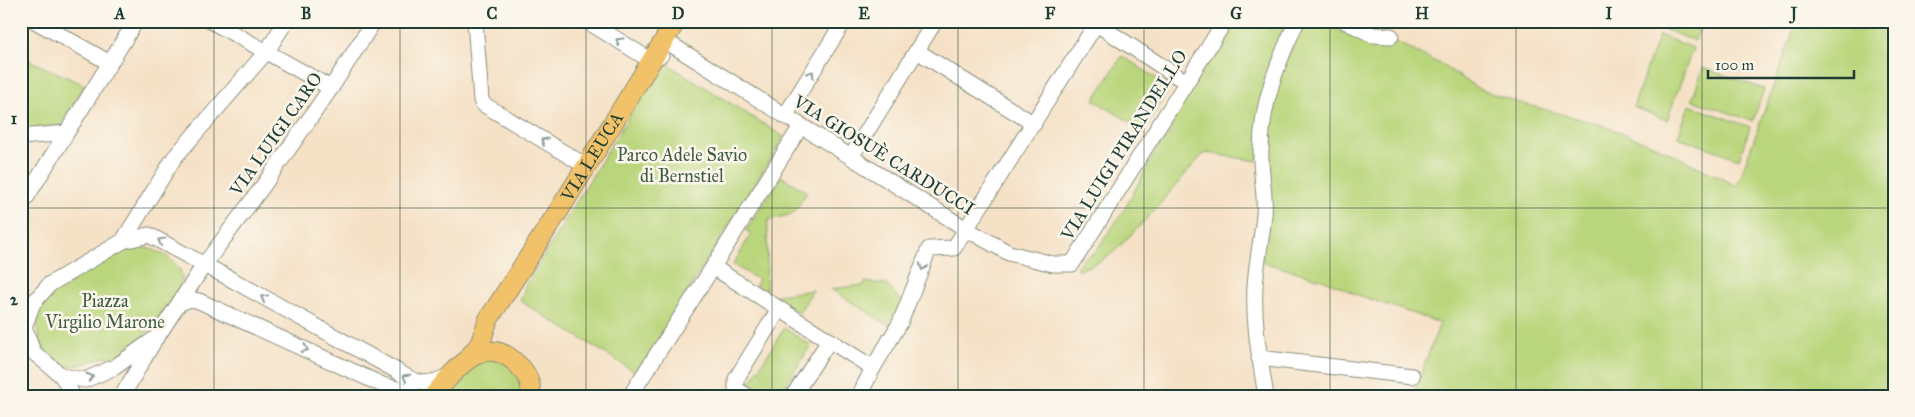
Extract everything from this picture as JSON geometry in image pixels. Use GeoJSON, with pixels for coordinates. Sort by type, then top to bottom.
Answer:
{"type":"FeatureCollection","features":[{"type":"Feature","properties":{"kind":"main road","name":"VIA LEUCA"},"geometry":{"type":"LineString","coordinates":[[432,396],[480,344],[488,320],[676,21]]}},
{"type":"Feature","properties":{"kind":"main road","name":"VIA LEUCA"},"geometry":{"type":"LineString","coordinates":[[504,353],[495,332],[508,290]]}},
{"type":"Feature","properties":{"kind":"main road"},"geometry":{"type":"LineString","coordinates":[[469,357],[491,351],[504,353],[523,369],[528,378],[530,396]]}},
{"type":"Feature","properties":{"kind":"street"},"geometry":{"type":"LineString","coordinates":[[36,21],[110,62]]}},
{"type":"Feature","properties":{"kind":"street"},"geometry":{"type":"LineString","coordinates":[[21,206],[136,21]]}},
{"type":"Feature","properties":{"kind":"street"},"geometry":{"type":"LineString","coordinates":[[211,21],[331,88]]}},
{"type":"Feature","properties":{"kind":"street"},"geometry":{"type":"LineString","coordinates":[[123,242],[174,158],[267,52],[286,21]]}},
{"type":"Feature","properties":{"kind":"street","name":"VIA LUIGI CARO"},"geometry":{"type":"LineString","coordinates":[[204,265],[263,186],[331,88],[374,21]]}},
{"type":"Feature","properties":{"kind":"street"},"geometry":{"type":"LineString","coordinates":[[475,21],[481,100],[483,104],[586,166]]}},
{"type":"Feature","properties":{"kind":"street"},"geometry":{"type":"LineString","coordinates":[[785,116],[844,21]]}},
{"type":"Feature","properties":{"kind":"street"},"geometry":{"type":"LineString","coordinates":[[851,157],[935,21]]}},
{"type":"Feature","properties":{"kind":"street","name":"VIA LUIGI PIRANDELLO"},"geometry":{"type":"LineString","coordinates":[[1072,264],[1224,21]]}},
{"type":"Feature","properties":{"kind":"street"},"geometry":{"type":"LineString","coordinates":[[1266,396],[1254,319],[1255,286],[1264,214],[1260,163],[1262,132],[1268,91],[1273,74],[1297,21]]}},
{"type":"Feature","properties":{"kind":"street"},"geometry":{"type":"LineString","coordinates":[[1345,21],[1374,35],[1391,36]]}},
{"type":"Feature","properties":{"kind":"street"},"geometry":{"type":"LineString","coordinates":[[588,22],[650,60],[670,53],[686,53]]}},
{"type":"Feature","properties":{"kind":"street"},"geometry":{"type":"LineString","coordinates":[[859,396],[872,368],[900,323],[929,249],[954,248],[1034,124],[1095,22],[1186,82]]}},
{"type":"Feature","properties":{"kind":"street","name":"VIA GIOSUÈ CARDUCCI"},"geometry":{"type":"LineString","coordinates":[[664,40],[966,229],[1010,253],[1053,264],[1072,264]]}},
{"type":"Feature","properties":{"kind":"street"},"geometry":{"type":"LineString","coordinates":[[916,51],[1034,124]]}},
{"type":"Feature","properties":{"kind":"street"},"geometry":{"type":"LineString","coordinates":[[630,396],[801,126]]}},
{"type":"Feature","properties":{"kind":"street"},"geometry":{"type":"LineString","coordinates":[[21,137],[66,133]]}},
{"type":"Feature","properties":{"kind":"street"},"geometry":{"type":"LineString","coordinates":[[21,315],[50,284],[78,266],[123,242],[149,235],[417,383],[433,382],[452,375]]}},
{"type":"Feature","properties":{"kind":"street"},"geometry":{"type":"LineString","coordinates":[[122,396],[157,337],[204,265]]}},
{"type":"Feature","properties":{"kind":"street"},"geometry":{"type":"LineString","coordinates":[[713,267],[872,368]]}},
{"type":"Feature","properties":{"kind":"street"},"geometry":{"type":"LineString","coordinates":[[180,303],[190,300],[199,301],[391,391],[408,392],[413,396]]}},
{"type":"Feature","properties":{"kind":"street"},"geometry":{"type":"LineString","coordinates":[[33,303],[24,327],[27,350],[62,376],[73,396]]}},
{"type":"Feature","properties":{"kind":"street"},"geometry":{"type":"LineString","coordinates":[[747,396],[736,389],[736,379],[779,309]]}},
{"type":"Feature","properties":{"kind":"street"},"geometry":{"type":"LineString","coordinates":[[62,376],[85,380],[115,367],[157,337]]}},
{"type":"Feature","properties":{"kind":"street"},"geometry":{"type":"LineString","coordinates":[[793,396],[829,341]]}},
{"type":"Feature","properties":{"kind":"street"},"geometry":{"type":"LineString","coordinates":[[1259,358],[1412,376]]}},
{"type":"Feature","properties":{"kind":"green space"},"geometry":{"type":"Polygon","coordinates":[[[1235,21],[1293,21],[1257,161],[1207,153],[1202,155],[1151,214],[1115,251],[1101,261],[1080,270],[1076,267],[1084,258],[1095,252],[1123,212],[1158,147],[1171,132],[1170,121],[1235,21]]]}},
{"type":"Feature","properties":{"kind":"green space"},"geometry":{"type":"Polygon","coordinates":[[[1306,21],[1320,21],[1348,35],[1373,43],[1390,39],[1444,66],[1479,89],[1517,102],[1602,125],[1660,148],[1737,186],[1797,21],[1894,21],[1894,396],[1415,396],[1416,387],[1440,323],[1358,295],[1325,280],[1262,262],[1265,145],[1277,82],[1301,27],[1306,21]]]}},
{"type":"Feature","properties":{"kind":"green space"},"geometry":{"type":"Polygon","coordinates":[[[1641,21],[1702,21],[1695,41],[1641,21]]]}},
{"type":"Feature","properties":{"kind":"green space"},"geometry":{"type":"Polygon","coordinates":[[[1659,35],[1693,48],[1667,120],[1633,107],[1659,35]]]}},
{"type":"Feature","properties":{"kind":"green space"},"geometry":{"type":"Polygon","coordinates":[[[1122,56],[1170,87],[1143,130],[1094,100],[1122,56]]]}},
{"type":"Feature","properties":{"kind":"green space"},"geometry":{"type":"Polygon","coordinates":[[[21,57],[85,85],[60,126],[21,130],[21,57]]]}},
{"type":"Feature","properties":{"kind":"green space","name":"Parco Adele Savio di Bernstiel"},"geometry":{"type":"Polygon","coordinates":[[[663,61],[784,137],[637,373],[520,301],[526,284],[663,61]]]}},
{"type":"Feature","properties":{"kind":"green space"},"geometry":{"type":"Polygon","coordinates":[[[1703,68],[1764,89],[1753,121],[1692,100],[1703,68]]]}},
{"type":"Feature","properties":{"kind":"green space"},"geometry":{"type":"Polygon","coordinates":[[[1689,105],[1750,127],[1739,159],[1678,137],[1689,105]]]}},
{"type":"Feature","properties":{"kind":"green space"},"geometry":{"type":"Polygon","coordinates":[[[781,176],[807,192],[793,214],[768,220],[766,293],[755,286],[759,280],[733,265],[751,234],[746,230],[781,176]]]}},
{"type":"Feature","properties":{"kind":"green space","name":"Piazza Virgilio Marone"},"geometry":{"type":"Polygon","coordinates":[[[137,247],[154,250],[169,258],[180,271],[181,284],[163,313],[133,345],[115,358],[103,358],[74,366],[67,366],[56,362],[44,349],[38,333],[38,315],[42,303],[59,286],[86,269],[100,261],[137,247]]]}},
{"type":"Feature","properties":{"kind":"green space"},"geometry":{"type":"Polygon","coordinates":[[[865,282],[886,284],[904,304],[893,328],[831,289],[864,285],[865,282]]]}},
{"type":"Feature","properties":{"kind":"green space"},"geometry":{"type":"Polygon","coordinates":[[[813,290],[799,313],[772,296],[813,290]]]}},
{"type":"Feature","properties":{"kind":"green space"},"geometry":{"type":"Polygon","coordinates":[[[784,328],[811,345],[779,396],[771,396],[750,383],[784,328]]]}},
{"type":"Feature","properties":{"kind":"green space"},"geometry":{"type":"Polygon","coordinates":[[[487,356],[517,368],[525,396],[454,396],[459,375],[468,367],[487,356]]]}}]}
